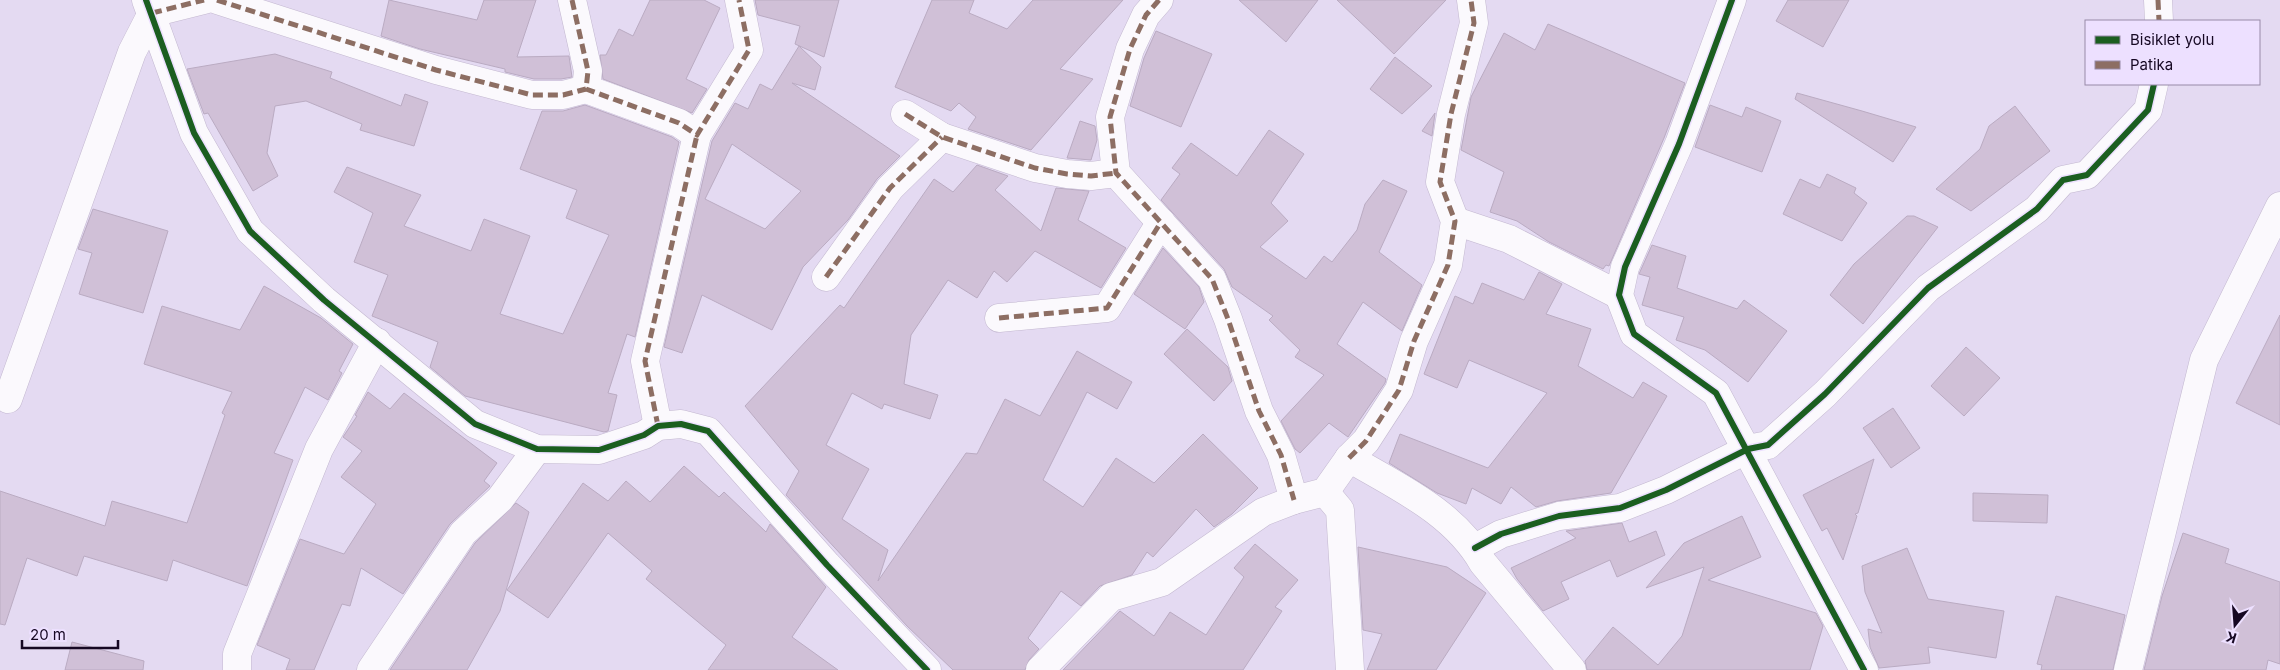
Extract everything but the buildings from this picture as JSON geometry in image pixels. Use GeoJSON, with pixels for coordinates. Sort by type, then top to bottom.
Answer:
{"type":"FeatureCollection","features":[{"type":"Feature","properties":{"kind":"street"},"geometry":{"type":"LineString","coordinates":[[150,7],[204,0]]}},
{"type":"Feature","properties":{"kind":"street"},"geometry":{"type":"LineString","coordinates":[[217,0],[436,70],[532,95],[563,95],[586,89],[679,123],[697,135]]}},
{"type":"Feature","properties":{"kind":"street"},"geometry":{"type":"LineString","coordinates":[[572,0],[588,70],[586,89]]}},
{"type":"Feature","properties":{"kind":"street"},"geometry":{"type":"LineString","coordinates":[[658,426],[645,361],[697,135],[749,50],[739,0]]}},
{"type":"Feature","properties":{"kind":"street"},"geometry":{"type":"LineString","coordinates":[[1159,0],[1146,15],[1130,49],[1110,117],[1116,173],[1212,279],[1228,319],[1259,411],[1281,455],[1294,500]]}},
{"type":"Feature","properties":{"kind":"street"},"geometry":{"type":"LineString","coordinates":[[1040,670],[1111,597],[1162,582],[1263,512],[1294,500],[1325,492],[1349,458],[1366,441],[1399,390],[1414,341],[1448,264],[1455,221],[1440,182],[1451,114],[1474,23],[1471,0]]}},
{"type":"Feature","properties":{"kind":"street"},"geometry":{"type":"LineString","coordinates":[[1732,0],[1679,144],[1625,267],[1619,295],[1634,334],[1716,393],[1748,449],[1864,670]]}},
{"type":"Feature","properties":{"kind":"street"},"geometry":{"type":"LineString","coordinates":[[2158,0],[2159,20]]}},
{"type":"Feature","properties":{"kind":"street"},"geometry":{"type":"LineString","coordinates":[[150,7],[194,132],[250,231],[324,300],[475,424],[536,449],[599,450],[644,435],[658,426],[681,424],[708,431],[827,565],[927,670]]}},
{"type":"Feature","properties":{"kind":"street"},"geometry":{"type":"LineString","coordinates":[[8,399],[132,52],[150,7]]}},
{"type":"Feature","properties":{"kind":"street"},"geometry":{"type":"LineString","coordinates":[[1475,548],[1501,534],[1559,516],[1620,508],[1666,490],[1748,449],[1768,445],[1825,394],[1928,288],[2037,209],[2064,180],[2087,175],[2148,110],[2154,85]]}},
{"type":"Feature","properties":{"kind":"street"},"geometry":{"type":"LineString","coordinates":[[905,114],[942,137],[1035,168],[1091,176],[1116,173]]}},
{"type":"Feature","properties":{"kind":"street"},"geometry":{"type":"LineString","coordinates":[[826,276],[890,188],[942,137]]}},
{"type":"Feature","properties":{"kind":"street"},"geometry":{"type":"LineString","coordinates":[[2128,670],[2204,360],[2280,206]]}},
{"type":"Feature","properties":{"kind":"street"},"geometry":{"type":"LineString","coordinates":[[1455,221],[1509,239],[1619,295]]}},
{"type":"Feature","properties":{"kind":"street"},"geometry":{"type":"LineString","coordinates":[[999,318],[1107,308],[1161,222]]}},
{"type":"Feature","properties":{"kind":"street"},"geometry":{"type":"LineString","coordinates":[[237,670],[237,654],[319,449],[377,342]]}},
{"type":"Feature","properties":{"kind":"street"},"geometry":{"type":"LineString","coordinates":[[371,670],[463,532],[500,500],[536,449]]}},
{"type":"Feature","properties":{"kind":"street"},"geometry":{"type":"LineString","coordinates":[[1349,458],[1433,507],[1475,548],[1483,563],[1572,670]]}},
{"type":"Feature","properties":{"kind":"street"},"geometry":{"type":"LineString","coordinates":[[1325,492],[1340,510],[1350,670]]}},
{"type":"Feature","properties":{"kind":"marked path"},"geometry":{"type":"LineString","coordinates":[[152,13],[204,0]]}},
{"type":"Feature","properties":{"kind":"marked path"},"geometry":{"type":"LineString","coordinates":[[217,0],[436,70],[532,95],[563,95],[586,89]]}},
{"type":"Feature","properties":{"kind":"marked path"},"geometry":{"type":"LineString","coordinates":[[572,0],[588,71],[586,89],[679,123],[697,135],[749,50],[739,0]]}},
{"type":"Feature","properties":{"kind":"marked path"},"geometry":{"type":"LineString","coordinates":[[1159,0],[1146,15],[1130,49],[1110,117],[1116,173],[1212,279],[1228,319],[1259,411],[1281,455],[1294,500]]}},
{"type":"Feature","properties":{"kind":"marked path"},"geometry":{"type":"LineString","coordinates":[[1349,458],[1366,441],[1399,390],[1414,341],[1448,265],[1455,221],[1440,182],[1451,114],[1474,23],[1471,0]]}},
{"type":"Feature","properties":{"kind":"marked path"},"geometry":{"type":"LineString","coordinates":[[2158,0],[2159,20]]}},
{"type":"Feature","properties":{"kind":"marked path"},"geometry":{"type":"LineString","coordinates":[[905,114],[942,137],[1035,168],[1091,176],[1116,173]]}},
{"type":"Feature","properties":{"kind":"marked path"},"geometry":{"type":"LineString","coordinates":[[658,426],[645,361],[697,135]]}},
{"type":"Feature","properties":{"kind":"marked path"},"geometry":{"type":"LineString","coordinates":[[826,277],[890,188],[942,137]]}},
{"type":"Feature","properties":{"kind":"marked path"},"geometry":{"type":"LineString","coordinates":[[999,318],[1107,308],[1161,222]]}},
{"type":"Feature","properties":{"kind":"cycle path"},"geometry":{"type":"LineString","coordinates":[[146,0],[194,133],[250,231],[324,300],[475,424],[537,449],[599,450],[644,435],[658,426],[681,424],[708,431],[827,565],[927,670]]}},
{"type":"Feature","properties":{"kind":"cycle path"},"geometry":{"type":"LineString","coordinates":[[1732,0],[1679,144],[1625,267],[1619,295],[1634,334],[1716,393],[1864,670]]}},
{"type":"Feature","properties":{"kind":"cycle path"},"geometry":{"type":"LineString","coordinates":[[1475,548],[1501,534],[1559,516],[1620,508],[1666,490],[1748,449],[1768,445],[1825,394],[1928,288],[2037,209],[2063,180],[2087,175],[2148,110],[2154,85]]}}]}
